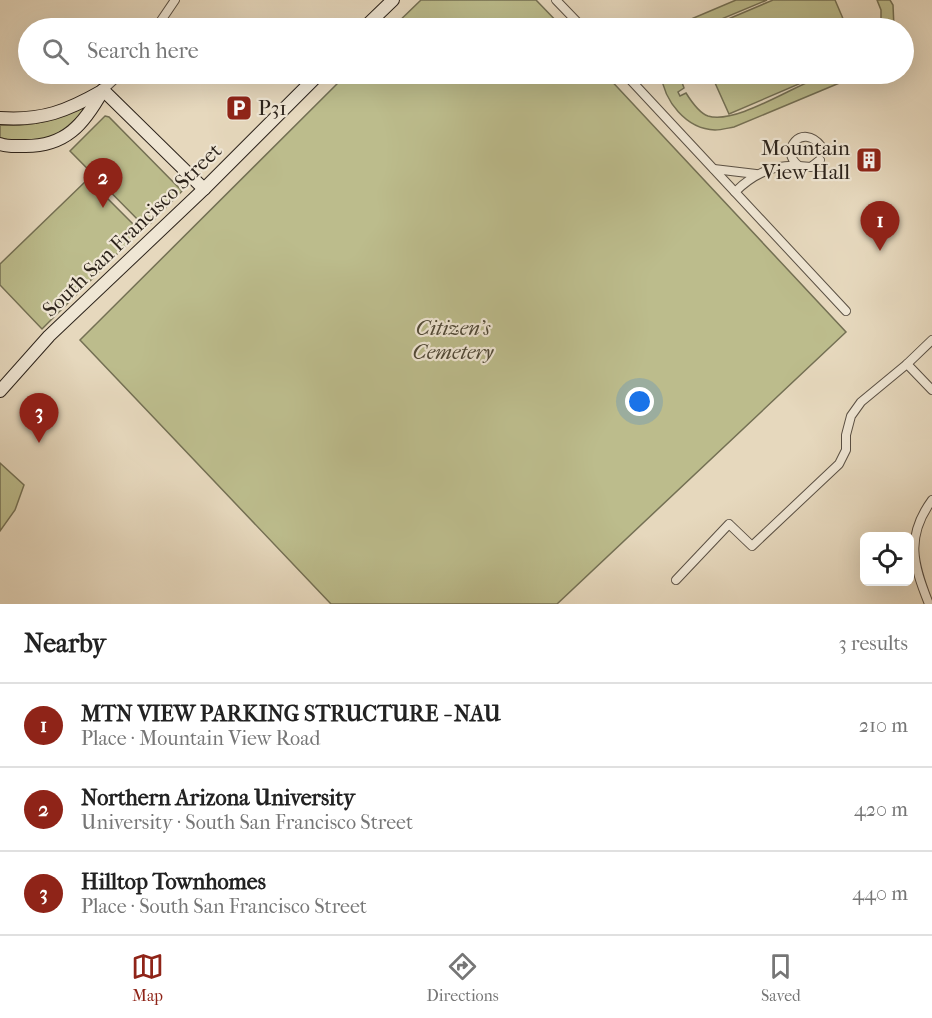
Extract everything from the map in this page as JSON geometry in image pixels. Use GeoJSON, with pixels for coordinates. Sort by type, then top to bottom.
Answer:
{"type":"FeatureCollection","features":[{"type":"Feature","properties":{"kind":"street"},"geometry":{"type":"LineString","coordinates":[[163,18],[175,0]]}},
{"type":"Feature","properties":{"kind":"street"},"geometry":{"type":"LineString","coordinates":[[374,18],[393,0]]}},
{"type":"Feature","properties":{"kind":"street"},"geometry":{"type":"LineString","coordinates":[[556,0],[573,18]]}},
{"type":"Feature","properties":{"kind":"street"},"geometry":{"type":"LineString","coordinates":[[0,118],[32,119],[55,114],[77,105],[109,84]]}},
{"type":"Feature","properties":{"kind":"street","name":"South San Francisco Street"},"geometry":{"type":"LineString","coordinates":[[0,391],[49,336],[204,189],[309,84]]}},
{"type":"Feature","properties":{"kind":"street"},"geometry":{"type":"LineString","coordinates":[[634,84],[846,311]]}},
{"type":"Feature","properties":{"kind":"street"},"geometry":{"type":"LineString","coordinates":[[0,144],[35,146],[55,142],[68,135],[89,114],[103,90]]}},
{"type":"Feature","properties":{"kind":"street"},"geometry":{"type":"LineString","coordinates":[[103,90],[204,189]]}},
{"type":"Feature","properties":{"kind":"street"},"geometry":{"type":"LineString","coordinates":[[783,165],[795,141],[805,136],[815,139],[821,146]]}},
{"type":"Feature","properties":{"kind":"street"},"geometry":{"type":"LineString","coordinates":[[791,150],[792,159],[800,166]]}},
{"type":"Feature","properties":{"kind":"street"},"geometry":{"type":"LineString","coordinates":[[735,192],[757,174],[783,165],[811,167],[820,160]]}},
{"type":"Feature","properties":{"kind":"street"},"geometry":{"type":"LineString","coordinates":[[714,169],[757,174]]}},
{"type":"Feature","properties":{"kind":"street"},"geometry":{"type":"LineString","coordinates":[[676,580],[729,524],[752,546],[839,464],[846,450],[846,435],[851,416],[861,402],[932,340]]}},
{"type":"Feature","properties":{"kind":"street"},"geometry":{"type":"LineString","coordinates":[[907,364],[932,390]]}},
{"type":"Feature","properties":{"kind":"street"},"geometry":{"type":"LineString","coordinates":[[929,604],[919,579],[913,549],[916,529],[922,513],[932,500]]}},
{"type":"Feature","properties":{"kind":"green space"},"geometry":{"type":"Polygon","coordinates":[[[421,0],[536,0],[553,18],[402,18],[421,0]]]}},
{"type":"Feature","properties":{"kind":"green space"},"geometry":{"type":"Polygon","coordinates":[[[736,0],[767,0],[724,18],[694,18],[736,0]]]}},
{"type":"Feature","properties":{"kind":"green space"},"geometry":{"type":"Polygon","coordinates":[[[773,0],[835,0],[843,18],[731,18],[773,0]]]}},
{"type":"Feature","properties":{"kind":"green space"},"geometry":{"type":"Polygon","coordinates":[[[877,0],[890,0],[893,5],[894,18],[881,18],[877,0]]]}},
{"type":"Feature","properties":{"kind":"green space","name":"Citizen's Cemetery"},"geometry":{"type":"Polygon","coordinates":[[[337,84],[614,84],[846,332],[557,604],[331,604],[80,340],[337,84]]]}},
{"type":"Feature","properties":{"kind":"green space"},"geometry":{"type":"Polygon","coordinates":[[[663,84],[683,84],[684,88],[678,92],[680,96],[686,93],[701,112],[708,116],[721,117],[751,109],[803,84],[837,84],[734,127],[715,130],[695,125],[686,119],[678,112],[663,84]]]}},
{"type":"Feature","properties":{"kind":"green space"},"geometry":{"type":"Polygon","coordinates":[[[716,84],[799,84],[729,114],[716,84]]]}},
{"type":"Feature","properties":{"kind":"green space"},"geometry":{"type":"Polygon","coordinates":[[[81,107],[84,111],[74,121],[47,139],[26,142],[0,138],[0,125],[42,122],[81,107]]]}},
{"type":"Feature","properties":{"kind":"green space"},"geometry":{"type":"Polygon","coordinates":[[[105,116],[109,117],[182,191],[146,228],[70,151],[105,116]]]}},
{"type":"Feature","properties":{"kind":"green space"},"geometry":{"type":"Polygon","coordinates":[[[88,179],[140,231],[42,329],[0,285],[0,264],[88,179]]]}},
{"type":"Feature","properties":{"kind":"green space"},"geometry":{"type":"Polygon","coordinates":[[[0,463],[24,485],[15,510],[0,531],[0,463]]]}},
{"type":"Feature","properties":{"kind":"place","name":"P31"},"geometry":{"type":"Point","coordinates":[239,108]}},
{"type":"Feature","properties":{"kind":"place","name":"Mountain View Hall"},"geometry":{"type":"Point","coordinates":[869,160]}},
{"type":"Feature","properties":{"kind":"place","name":"Northern Arizona University"},"geometry":{"type":"Point","coordinates":[103,208]}},
{"type":"Feature","properties":{"kind":"place","name":"MTN VIEW PARKING STRUCTURE - NAU"},"geometry":{"type":"Point","coordinates":[880,251]}},
{"type":"Feature","properties":{"kind":"place","name":"Hilltop Townhomes"},"geometry":{"type":"Point","coordinates":[39,443]}}]}
